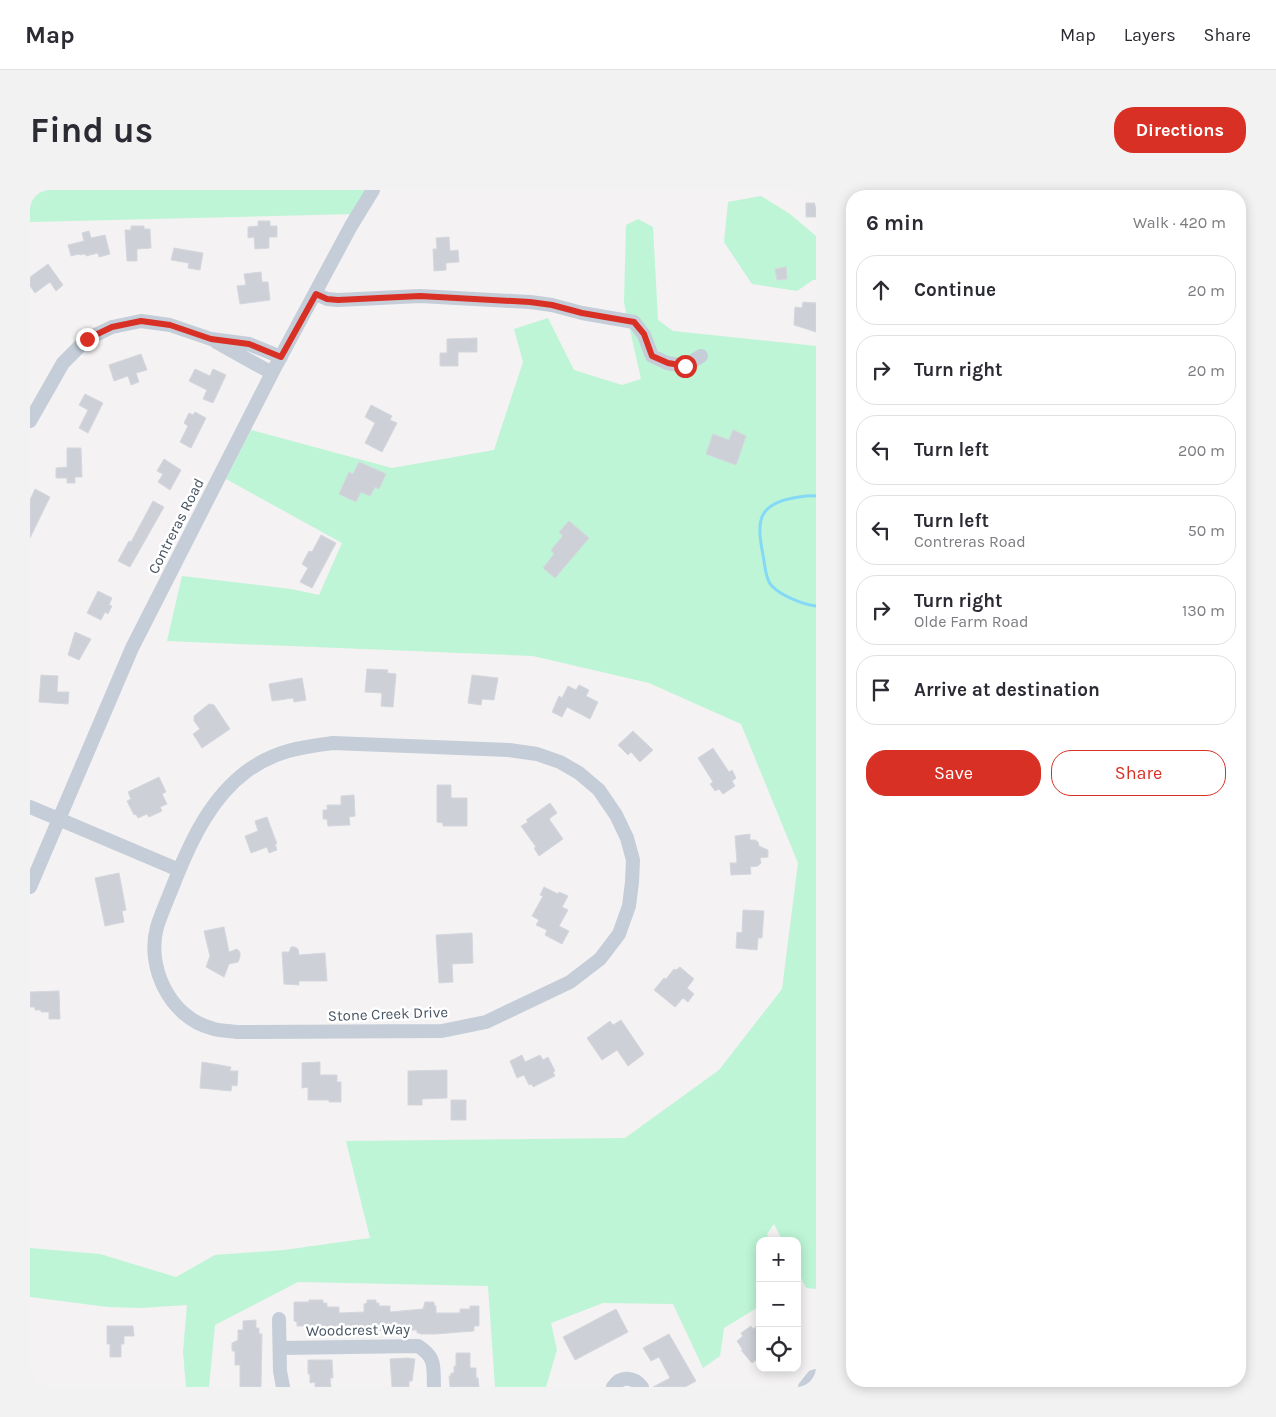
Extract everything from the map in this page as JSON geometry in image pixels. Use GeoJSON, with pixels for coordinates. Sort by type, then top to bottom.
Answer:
{"type":"FeatureCollection","features":[{"type":"Feature","properties":{"kind":"street","name":"Contreras Road"},"geometry":{"type":"LineString","coordinates":[[30,887],[132,648],[272,373],[351,226],[373,190]]}},
{"type":"Feature","properties":{"kind":"street"},"geometry":{"type":"LineString","coordinates":[[316,294],[327,299],[338,300],[420,296],[552,305],[582,313],[634,322],[644,334],[652,356],[668,363],[685,366],[701,356]]}},
{"type":"Feature","properties":{"kind":"street"},"geometry":{"type":"LineString","coordinates":[[30,421],[63,363],[87,339],[112,327],[141,321],[170,325],[211,339],[272,373]]}},
{"type":"Feature","properties":{"kind":"street"},"geometry":{"type":"LineString","coordinates":[[211,339],[249,344],[281,357]]}},
{"type":"Feature","properties":{"kind":"street","name":"Stone Creek Drive"},"geometry":{"type":"LineString","coordinates":[[333,743],[509,750],[537,754],[560,762],[578,773],[599,790],[616,815],[628,838],[633,860],[629,906],[619,934],[600,959],[570,982],[486,1022],[442,1031],[237,1032],[210,1028],[186,1016],[170,998],[160,981],[154,953],[156,928],[179,870],[203,820],[226,791],[247,772],[271,758],[298,747],[333,743]]}},
{"type":"Feature","properties":{"kind":"street"},"geometry":{"type":"LineString","coordinates":[[30,807],[179,870]]}},
{"type":"Feature","properties":{"kind":"street"},"geometry":{"type":"LineString","coordinates":[[279,1319],[280,1371],[283,1387]]}},
{"type":"Feature","properties":{"kind":"street","name":"Woodcrest Way"},"geometry":{"type":"LineString","coordinates":[[280,1348],[418,1346],[428,1353],[433,1363],[434,1387]]}},
{"type":"Feature","properties":{"kind":"street"},"geometry":{"type":"LineString","coordinates":[[805,1387],[816,1376]]}},
{"type":"Feature","properties":{"kind":"street"},"geometry":{"type":"LineString","coordinates":[[613,1387],[622,1379],[630,1378],[638,1381],[642,1387]]}},
{"type":"Feature","properties":{"kind":"green space"},"geometry":{"type":"Polygon","coordinates":[[[30,190],[369,190],[355,214],[30,222],[30,190]]]}},
{"type":"Feature","properties":{"kind":"green space"},"geometry":{"type":"Polygon","coordinates":[[[761,196],[790,214],[816,236],[816,280],[813,280],[797,291],[752,284],[724,242],[728,202],[761,196]]]}},
{"type":"Feature","properties":{"kind":"green space"},"geometry":{"type":"Polygon","coordinates":[[[638,219],[653,227],[658,320],[673,331],[816,346],[816,1289],[806,1288],[801,1278],[801,1237],[781,1237],[774,1224],[767,1234],[768,1237],[756,1237],[756,1308],[724,1328],[720,1356],[703,1368],[673,1304],[603,1303],[551,1323],[557,1350],[546,1387],[495,1387],[488,1286],[298,1282],[215,1325],[209,1387],[186,1387],[183,1352],[187,1305],[141,1308],[108,1307],[30,1297],[30,1248],[100,1254],[176,1277],[215,1255],[284,1250],[370,1238],[346,1141],[625,1138],[719,1070],[782,989],[798,863],[741,724],[649,683],[533,656],[167,641],[182,576],[291,589],[319,595],[342,543],[226,479],[251,430],[392,468],[494,450],[523,362],[514,329],[548,318],[574,370],[622,385],[641,379],[624,303],[626,225],[638,219]]]}},
{"type":"Feature","properties":{"kind":"building"},"geometry":{"type":"Polygon","coordinates":[[[806,203],[816,203],[816,217],[806,217],[806,203]]]}},
{"type":"Feature","properties":{"kind":"building"},"geometry":{"type":"Polygon","coordinates":[[[258,221],[270,221],[270,226],[277,226],[277,237],[269,237],[269,248],[255,249],[254,237],[248,238],[248,227],[258,226],[258,221]]]}},
{"type":"Feature","properties":{"kind":"building"},"geometry":{"type":"Polygon","coordinates":[[[131,226],[144,226],[144,229],[150,229],[151,248],[137,249],[137,261],[127,261],[125,230],[131,230],[131,226]]]}},
{"type":"Feature","properties":{"kind":"building"},"geometry":{"type":"Polygon","coordinates":[[[89,231],[91,238],[105,235],[110,254],[99,257],[98,253],[86,256],[85,254],[79,254],[71,256],[68,245],[84,241],[82,233],[89,231]]]}},
{"type":"Feature","properties":{"kind":"building"},"geometry":{"type":"Polygon","coordinates":[[[449,237],[450,251],[458,250],[459,262],[446,263],[446,270],[434,271],[433,249],[437,249],[436,238],[449,237]]]}},
{"type":"Feature","properties":{"kind":"building"},"geometry":{"type":"Polygon","coordinates":[[[174,248],[203,253],[200,270],[188,268],[189,263],[171,260],[174,248]]]}},
{"type":"Feature","properties":{"kind":"building"},"geometry":{"type":"Polygon","coordinates":[[[48,264],[63,285],[56,291],[50,282],[35,293],[30,286],[30,277],[48,264]]]}},
{"type":"Feature","properties":{"kind":"building"},"geometry":{"type":"Polygon","coordinates":[[[786,267],[787,279],[777,280],[775,269],[786,267]]]}},
{"type":"Feature","properties":{"kind":"building"},"geometry":{"type":"Polygon","coordinates":[[[261,272],[262,282],[268,282],[270,300],[240,304],[237,286],[246,285],[244,274],[261,272]]]}},
{"type":"Feature","properties":{"kind":"building"},"geometry":{"type":"Polygon","coordinates":[[[803,302],[816,303],[816,332],[794,325],[795,307],[802,308],[803,302]]]}},
{"type":"Feature","properties":{"kind":"building"},"geometry":{"type":"Polygon","coordinates":[[[477,338],[477,352],[458,352],[458,366],[440,366],[440,353],[447,353],[447,339],[477,338]]]}},
{"type":"Feature","properties":{"kind":"building"},"geometry":{"type":"Polygon","coordinates":[[[141,354],[147,370],[136,373],[139,382],[131,385],[128,376],[114,381],[109,365],[141,354]]]}},
{"type":"Feature","properties":{"kind":"building"},"geometry":{"type":"Polygon","coordinates":[[[195,369],[210,376],[213,369],[226,375],[213,403],[203,399],[207,390],[189,381],[195,369]]]}},
{"type":"Feature","properties":{"kind":"building"},"geometry":{"type":"Polygon","coordinates":[[[85,394],[103,403],[88,433],[79,428],[88,410],[79,405],[85,394]]]}},
{"type":"Feature","properties":{"kind":"building"},"geometry":{"type":"Polygon","coordinates":[[[371,405],[392,416],[390,420],[397,423],[382,452],[365,443],[375,423],[365,417],[371,405]]]}},
{"type":"Feature","properties":{"kind":"building"},"geometry":{"type":"Polygon","coordinates":[[[195,412],[206,418],[191,448],[180,442],[188,426],[184,423],[189,413],[193,415],[195,412]]]}},
{"type":"Feature","properties":{"kind":"building"},"geometry":{"type":"Polygon","coordinates":[[[733,430],[746,436],[736,465],[706,454],[713,434],[729,440],[733,430]]]}},
{"type":"Feature","properties":{"kind":"building"},"geometry":{"type":"Polygon","coordinates":[[[67,448],[81,448],[82,477],[75,477],[75,483],[67,483],[67,478],[56,478],[56,468],[67,467],[67,448]]]}},
{"type":"Feature","properties":{"kind":"building"},"geometry":{"type":"Polygon","coordinates":[[[164,459],[181,470],[170,490],[158,482],[163,474],[157,471],[164,459]]]}},
{"type":"Feature","properties":{"kind":"building"},"geometry":{"type":"Polygon","coordinates":[[[359,462],[386,474],[379,489],[375,487],[370,496],[361,492],[356,502],[339,494],[349,472],[353,474],[359,462]]]}},
{"type":"Feature","properties":{"kind":"building"},"geometry":{"type":"Polygon","coordinates":[[[35,489],[50,497],[30,538],[30,500],[35,489]]]}},
{"type":"Feature","properties":{"kind":"building"},"geometry":{"type":"Polygon","coordinates":[[[153,501],[164,507],[130,567],[118,561],[129,541],[131,542],[153,501]]]}},
{"type":"Feature","properties":{"kind":"building"},"geometry":{"type":"Polygon","coordinates":[[[569,521],[589,538],[555,578],[543,568],[554,554],[551,550],[563,536],[559,532],[569,521]]]}},
{"type":"Feature","properties":{"kind":"building"},"geometry":{"type":"Polygon","coordinates":[[[321,535],[336,543],[312,588],[300,582],[308,568],[302,564],[309,551],[312,552],[321,535]]]}},
{"type":"Feature","properties":{"kind":"building"},"geometry":{"type":"Polygon","coordinates":[[[98,591],[112,598],[109,605],[112,606],[108,614],[105,612],[101,620],[87,613],[98,591]]]}},
{"type":"Feature","properties":{"kind":"building"},"geometry":{"type":"Polygon","coordinates":[[[75,632],[91,639],[79,660],[68,655],[75,632]]]}},
{"type":"Feature","properties":{"kind":"building"},"geometry":{"type":"Polygon","coordinates":[[[367,669],[388,670],[387,673],[396,674],[393,707],[381,706],[382,693],[365,692],[367,669]]]}},
{"type":"Feature","properties":{"kind":"building"},"geometry":{"type":"Polygon","coordinates":[[[41,675],[58,676],[57,692],[69,692],[68,704],[39,702],[41,675]]]}},
{"type":"Feature","properties":{"kind":"building"},"geometry":{"type":"Polygon","coordinates":[[[472,675],[498,678],[494,700],[482,699],[481,705],[468,703],[472,675]]]}},
{"type":"Feature","properties":{"kind":"building"},"geometry":{"type":"Polygon","coordinates":[[[302,678],[306,700],[294,702],[293,698],[272,701],[269,684],[302,678]]]}},
{"type":"Feature","properties":{"kind":"building"},"geometry":{"type":"Polygon","coordinates":[[[579,685],[589,690],[586,696],[598,702],[590,719],[567,707],[562,717],[552,712],[559,696],[562,698],[568,686],[576,690],[579,685]]]}},
{"type":"Feature","properties":{"kind":"building"},"geometry":{"type":"Polygon","coordinates":[[[209,704],[214,705],[230,729],[202,748],[193,734],[200,729],[194,721],[194,716],[209,704]]]}},
{"type":"Feature","properties":{"kind":"building"},"geometry":{"type":"Polygon","coordinates":[[[633,731],[653,750],[640,762],[631,752],[628,755],[618,745],[633,731]]]}},
{"type":"Feature","properties":{"kind":"building"},"geometry":{"type":"Polygon","coordinates":[[[713,748],[729,772],[732,770],[736,778],[732,781],[735,786],[723,794],[719,789],[715,791],[710,784],[713,782],[698,758],[713,748]]]}},
{"type":"Feature","properties":{"kind":"building"},"geometry":{"type":"Polygon","coordinates":[[[159,777],[166,792],[162,794],[167,804],[160,807],[162,811],[149,817],[147,814],[138,818],[136,814],[134,815],[127,801],[131,799],[128,792],[159,777]]]}},
{"type":"Feature","properties":{"kind":"building"},"geometry":{"type":"Polygon","coordinates":[[[437,785],[451,785],[451,798],[467,798],[467,826],[443,826],[443,823],[437,822],[437,785]]]}},
{"type":"Feature","properties":{"kind":"building"},"geometry":{"type":"Polygon","coordinates":[[[354,795],[355,816],[349,817],[350,825],[328,826],[327,819],[323,819],[323,810],[327,810],[327,805],[341,805],[341,796],[354,795]]]}},
{"type":"Feature","properties":{"kind":"building"},"geometry":{"type":"Polygon","coordinates":[[[550,803],[557,813],[549,819],[563,839],[539,856],[534,848],[536,847],[521,826],[528,822],[526,820],[550,803]]]}},
{"type":"Feature","properties":{"kind":"building"},"geometry":{"type":"Polygon","coordinates":[[[267,817],[277,844],[275,844],[277,850],[269,853],[267,847],[251,853],[245,836],[258,831],[255,821],[267,817]]]}},
{"type":"Feature","properties":{"kind":"building"},"geometry":{"type":"Polygon","coordinates":[[[750,834],[750,840],[755,840],[759,846],[768,850],[768,857],[760,858],[761,863],[758,866],[750,867],[751,874],[731,875],[730,863],[737,863],[735,836],[750,834]]]}},
{"type":"Feature","properties":{"kind":"building"},"geometry":{"type":"Polygon","coordinates":[[[119,873],[126,910],[122,911],[124,922],[105,926],[95,878],[119,873]]]}},
{"type":"Feature","properties":{"kind":"building"},"geometry":{"type":"Polygon","coordinates":[[[544,887],[558,894],[559,892],[568,896],[562,907],[568,910],[559,926],[569,931],[562,944],[545,935],[547,930],[536,925],[539,920],[532,916],[543,896],[540,895],[544,887]]]}},
{"type":"Feature","properties":{"kind":"building"},"geometry":{"type":"Polygon","coordinates":[[[743,910],[764,911],[762,938],[758,938],[757,950],[736,948],[737,932],[742,933],[743,910]]]}},
{"type":"Feature","properties":{"kind":"building"},"geometry":{"type":"Polygon","coordinates":[[[224,927],[229,952],[237,949],[240,952],[240,957],[238,962],[229,964],[224,977],[206,967],[210,956],[204,931],[224,927]]]}},
{"type":"Feature","properties":{"kind":"building"},"geometry":{"type":"Polygon","coordinates":[[[472,933],[473,963],[452,964],[453,982],[439,983],[436,935],[472,933]]]}},
{"type":"Feature","properties":{"kind":"building"},"geometry":{"type":"Polygon","coordinates":[[[291,947],[298,949],[299,955],[325,953],[327,981],[299,981],[299,985],[284,984],[282,952],[289,952],[291,947]]]}},
{"type":"Feature","properties":{"kind":"building"},"geometry":{"type":"Polygon","coordinates":[[[680,967],[694,979],[687,988],[694,994],[688,1002],[683,998],[675,1007],[654,990],[674,969],[676,970],[680,967]]]}},
{"type":"Feature","properties":{"kind":"building"},"geometry":{"type":"Polygon","coordinates":[[[59,991],[60,1019],[49,1019],[49,1012],[41,1012],[41,1010],[35,1010],[35,1007],[30,1007],[30,992],[59,991]]]}},
{"type":"Feature","properties":{"kind":"building"},"geometry":{"type":"Polygon","coordinates":[[[621,1020],[644,1054],[628,1066],[617,1050],[602,1060],[587,1038],[610,1021],[613,1025],[621,1020]]]}},
{"type":"Feature","properties":{"kind":"building"},"geometry":{"type":"Polygon","coordinates":[[[522,1055],[525,1062],[540,1055],[543,1060],[548,1057],[555,1071],[553,1072],[555,1076],[533,1087],[532,1084],[529,1085],[524,1075],[517,1078],[510,1061],[522,1055]]]}},
{"type":"Feature","properties":{"kind":"building"},"geometry":{"type":"Polygon","coordinates":[[[202,1062],[231,1067],[230,1071],[238,1071],[237,1086],[232,1085],[231,1091],[200,1088],[202,1062]]]}},
{"type":"Feature","properties":{"kind":"building"},"geometry":{"type":"Polygon","coordinates":[[[320,1062],[320,1075],[337,1075],[337,1082],[341,1082],[341,1102],[308,1100],[308,1087],[302,1088],[302,1063],[320,1062]]]}},
{"type":"Feature","properties":{"kind":"building"},"geometry":{"type":"Polygon","coordinates":[[[447,1070],[447,1098],[422,1099],[422,1105],[408,1105],[408,1071],[447,1070]]]}},
{"type":"Feature","properties":{"kind":"building"},"geometry":{"type":"Polygon","coordinates":[[[451,1100],[466,1100],[466,1120],[451,1120],[451,1100]]]}},
{"type":"Feature","properties":{"kind":"building"},"geometry":{"type":"Polygon","coordinates":[[[309,1300],[323,1300],[323,1303],[327,1303],[327,1307],[339,1307],[339,1313],[364,1312],[364,1304],[367,1303],[367,1300],[376,1300],[379,1306],[390,1306],[390,1312],[423,1309],[425,1302],[434,1302],[436,1313],[460,1313],[460,1309],[470,1309],[470,1306],[479,1306],[479,1326],[474,1326],[474,1331],[435,1334],[420,1334],[417,1333],[417,1330],[346,1331],[346,1326],[324,1326],[324,1329],[310,1330],[310,1326],[297,1326],[297,1322],[294,1321],[294,1302],[309,1302],[309,1300]]]}},
{"type":"Feature","properties":{"kind":"building"},"geometry":{"type":"Polygon","coordinates":[[[616,1309],[628,1332],[575,1360],[563,1337],[616,1309]]]}},
{"type":"Feature","properties":{"kind":"building"},"geometry":{"type":"Polygon","coordinates":[[[256,1320],[256,1328],[259,1328],[259,1334],[262,1334],[261,1387],[240,1387],[240,1365],[235,1365],[235,1351],[232,1351],[232,1343],[238,1340],[238,1330],[243,1330],[243,1321],[256,1320]]]}},
{"type":"Feature","properties":{"kind":"building"},"geometry":{"type":"Polygon","coordinates":[[[107,1326],[133,1326],[134,1336],[124,1336],[124,1344],[121,1344],[121,1357],[110,1357],[110,1344],[107,1344],[107,1326]]]}},
{"type":"Feature","properties":{"kind":"building"},"geometry":{"type":"Polygon","coordinates":[[[751,1326],[753,1329],[756,1327],[756,1360],[752,1363],[741,1350],[743,1350],[737,1341],[743,1336],[741,1333],[751,1326]]]}},
{"type":"Feature","properties":{"kind":"building"},"geometry":{"type":"Polygon","coordinates":[[[669,1334],[696,1381],[685,1387],[653,1387],[670,1378],[659,1357],[651,1361],[643,1348],[669,1334]]]}},
{"type":"Feature","properties":{"kind":"building"},"geometry":{"type":"Polygon","coordinates":[[[456,1353],[470,1353],[470,1368],[476,1368],[476,1378],[478,1378],[479,1387],[450,1387],[449,1376],[451,1376],[451,1373],[454,1373],[456,1353]]]}},
{"type":"Feature","properties":{"kind":"building"},"geometry":{"type":"Polygon","coordinates":[[[390,1359],[415,1359],[412,1381],[409,1381],[409,1387],[392,1387],[390,1359]]]}},
{"type":"Feature","properties":{"kind":"building"},"geometry":{"type":"Polygon","coordinates":[[[308,1360],[332,1360],[333,1378],[330,1378],[331,1387],[315,1387],[315,1382],[310,1383],[308,1360]]]}},
{"type":"Feature","properties":{"kind":"waterway"},"geometry":{"type":"LineString","coordinates":[[816,496],[793,498],[772,505],[762,517],[760,525],[766,575],[771,585],[780,593],[792,599],[816,606]]}},
{"type":"Feature","properties":{"kind":"route"},"geometry":{"type":"LineString","coordinates":[[87,339],[112,327],[141,321],[170,325],[211,339],[249,344],[281,357],[316,294],[327,299],[338,300],[420,296],[530,302],[634,322],[644,334],[652,356],[668,363],[685,366]]}}]}
